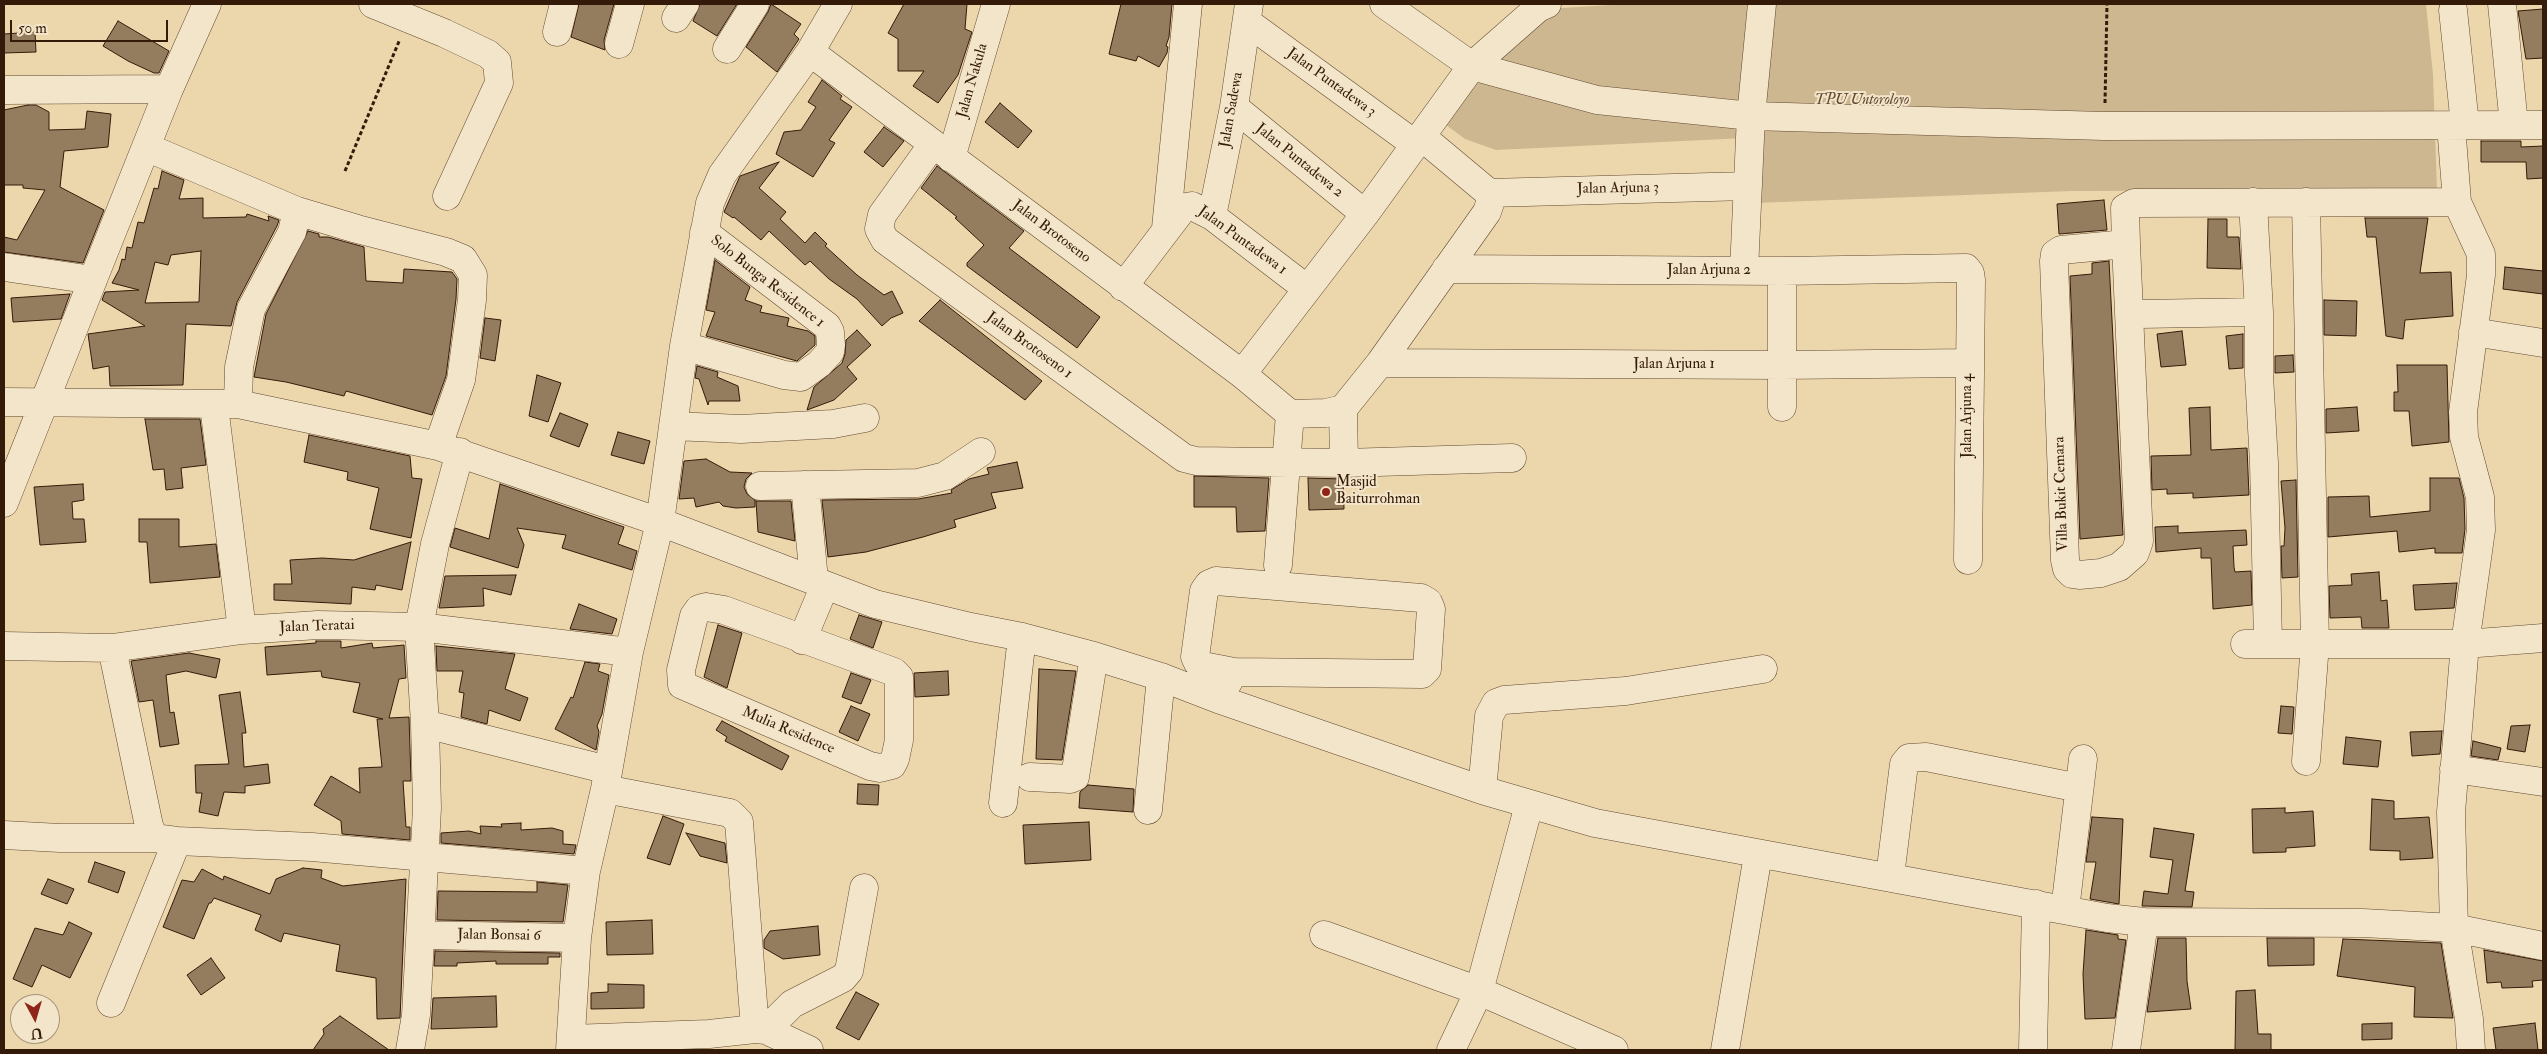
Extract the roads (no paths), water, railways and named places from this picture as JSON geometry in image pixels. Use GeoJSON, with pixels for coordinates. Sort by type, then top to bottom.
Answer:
{"type":"FeatureCollection","features":[{"type":"Feature","properties":{"kind":"street"},"geometry":{"type":"LineString","coordinates":[[4,503],[169,89],[207,4]]}},
{"type":"Feature","properties":{"kind":"street"},"geometry":{"type":"LineString","coordinates":[[374,4],[488,54],[497,62],[499,84],[447,196]]}},
{"type":"Feature","properties":{"kind":"street"},"geometry":{"type":"LineString","coordinates":[[557,32],[564,4]]}},
{"type":"Feature","properties":{"kind":"street"},"geometry":{"type":"LineString","coordinates":[[619,44],[630,4]]}},
{"type":"Feature","properties":{"kind":"street"},"geometry":{"type":"LineString","coordinates":[[727,49],[755,4]]}},
{"type":"Feature","properties":{"kind":"street"},"geometry":{"type":"LineString","coordinates":[[809,1050],[760,1029],[571,1045],[577,938],[586,871],[606,780],[629,652],[660,522],[684,346],[710,203],[722,175],[810,52],[838,4]]}},
{"type":"Feature","properties":{"kind":"street","name":"Jalan Nakula"},"geometry":{"type":"LineString","coordinates":[[942,151],[996,4]]}},
{"type":"Feature","properties":{"kind":"street"},"geometry":{"type":"LineString","coordinates":[[1166,228],[1188,4]]}},
{"type":"Feature","properties":{"kind":"street"},"geometry":{"type":"LineString","coordinates":[[1384,4],[1472,66],[1598,100],[1752,116],[2104,126],[2543,125]]}},
{"type":"Feature","properties":{"kind":"street"},"geometry":{"type":"LineString","coordinates":[[1242,374],[1306,288],[1365,214],[1472,66],[1538,8],[1547,4]]}},
{"type":"Feature","properties":{"kind":"street"},"geometry":{"type":"LineString","coordinates":[[1744,271],[1752,116],[1762,4]]}},
{"type":"Feature","properties":{"kind":"street"},"geometry":{"type":"LineString","coordinates":[[2502,4],[2514,125]]}},
{"type":"Feature","properties":{"kind":"street"},"geometry":{"type":"LineString","coordinates":[[2453,10],[2458,125],[2457,202],[2481,254],[2482,275],[2463,412],[2464,437],[2480,497],[2481,530],[2465,644],[2454,769],[2451,865],[2454,928],[2469,1019],[2471,1050]]}},
{"type":"Feature","properties":{"kind":"street","name":"Jalan Sadewa"},"geometry":{"type":"LineString","coordinates":[[1212,216],[1234,107],[1248,13]]}},
{"type":"Feature","properties":{"kind":"street","name":"Jalan Puntadewa 3"},"geometry":{"type":"LineString","coordinates":[[1248,13],[1488,192]]}},
{"type":"Feature","properties":{"kind":"street","name":"Jalan Brotoseno"},"geometry":{"type":"LineString","coordinates":[[810,52],[1242,374],[1290,414]]}},
{"type":"Feature","properties":{"kind":"street"},"geometry":{"type":"LineString","coordinates":[[4,90],[169,89]]}},
{"type":"Feature","properties":{"kind":"street","name":"Jalan Puntadewa 2"},"geometry":{"type":"LineString","coordinates":[[1234,107],[1365,214]]}},
{"type":"Feature","properties":{"kind":"street"},"geometry":{"type":"LineString","coordinates":[[146,147],[297,211],[446,252],[463,259],[472,270],[472,300],[461,380],[435,544],[419,626],[425,724],[426,858],[416,1015],[410,1050]]}},
{"type":"Feature","properties":{"kind":"street","name":"Jalan Brotoseno 1"},"geometry":{"type":"LineString","coordinates":[[942,151],[882,215],[879,229],[885,240],[1184,458],[1196,461],[1286,463],[1512,458]]}},
{"type":"Feature","properties":{"kind":"street","name":"Jalan Arjuna 3"},"geometry":{"type":"LineString","coordinates":[[1488,192],[1748,186]]}},
{"type":"Feature","properties":{"kind":"street"},"geometry":{"type":"LineString","coordinates":[[1278,564],[1290,414],[1326,413],[1343,409],[1380,363],[1446,269],[1483,221],[1490,202],[1488,192]]}},
{"type":"Feature","properties":{"kind":"street"},"geometry":{"type":"LineString","coordinates":[[2457,202],[2253,202],[2264,463],[2257,644],[2465,644],[2543,638]]}},
{"type":"Feature","properties":{"kind":"street","name":"Villa Bukit Cemara"},"geometry":{"type":"LineString","coordinates":[[2126,244],[2061,250],[2054,258],[2065,560],[2067,569],[2072,574],[2101,573],[2119,567],[2135,553],[2139,541],[2125,208],[2129,205],[2253,202]]}},
{"type":"Feature","properties":{"kind":"street"},"geometry":{"type":"LineString","coordinates":[[2306,202],[2315,644],[2306,761]]}},
{"type":"Feature","properties":{"kind":"street","name":"Jalan Puntadewa 1"},"geometry":{"type":"LineString","coordinates":[[1123,287],[1166,228],[1186,206],[1198,207],[1212,216],[1306,288]]}},
{"type":"Feature","properties":{"kind":"street"},"geometry":{"type":"LineString","coordinates":[[242,630],[226,405],[239,366],[251,309],[292,232],[297,211]]}},
{"type":"Feature","properties":{"kind":"street","name":"Solo Bunga Residence 1"},"geometry":{"type":"LineString","coordinates":[[684,346],[794,377],[807,375],[830,352],[830,332],[827,326],[704,232]]}},
{"type":"Feature","properties":{"kind":"street"},"geometry":{"type":"LineString","coordinates":[[4,267],[93,280]]}},
{"type":"Feature","properties":{"kind":"street","name":"Jalan Arjuna 2"},"geometry":{"type":"LineString","coordinates":[[1446,269],[1782,271],[1958,267],[1966,268],[1970,273]]}},
{"type":"Feature","properties":{"kind":"street"},"geometry":{"type":"LineString","coordinates":[[1782,271],[1782,407]]}},
{"type":"Feature","properties":{"kind":"street","name":"Jalan Arjuna 4"},"geometry":{"type":"LineString","coordinates":[[1968,560],[1970,273]]}},
{"type":"Feature","properties":{"kind":"street"},"geometry":{"type":"LineString","coordinates":[[2140,314],[2259,312]]}},
{"type":"Feature","properties":{"kind":"street"},"geometry":{"type":"LineString","coordinates":[[2474,332],[2543,343]]}},
{"type":"Feature","properties":{"kind":"street","name":"Jalan Arjuna 1"},"geometry":{"type":"LineString","coordinates":[[1380,363],[1782,365],[1969,363]]}},
{"type":"Feature","properties":{"kind":"street"},"geometry":{"type":"LineString","coordinates":[[4,402],[226,405],[449,449],[660,522],[875,604],[961,625],[1022,637],[1094,656],[1161,677],[1218,699],[1482,790],[1604,825],[1758,854],[1890,876],[2065,910],[2144,922],[2363,923],[2454,928],[2543,946]]}},
{"type":"Feature","properties":{"kind":"street"},"geometry":{"type":"LineString","coordinates":[[1343,409],[1344,463]]}},
{"type":"Feature","properties":{"kind":"street"},"geometry":{"type":"LineString","coordinates":[[673,426],[741,429],[834,424],[864,418]]}},
{"type":"Feature","properties":{"kind":"street"},"geometry":{"type":"LineString","coordinates":[[760,486],[918,483],[945,476],[980,452]]}},
{"type":"Feature","properties":{"kind":"street"},"geometry":{"type":"LineString","coordinates":[[802,640],[819,582],[805,485]]}},
{"type":"Feature","properties":{"kind":"street"},"geometry":{"type":"LineString","coordinates":[[1216,581],[1422,598],[1428,602],[1431,609],[1427,669],[1422,674],[1234,672],[1203,666],[1198,663],[1196,656],[1204,591],[1209,584],[1216,581]]}},
{"type":"Feature","properties":{"kind":"street","name":"Mulia Residence"},"geometry":{"type":"LineString","coordinates":[[706,607],[724,610],[802,640],[894,672],[899,677],[899,740],[896,759],[892,765],[880,768],[870,766],[682,685],[681,670],[694,616],[699,609],[706,607]]}},
{"type":"Feature","properties":{"kind":"street","name":"Jalan Teratai"},"geometry":{"type":"LineString","coordinates":[[4,646],[112,648],[242,630],[318,625],[419,626],[629,652]]}},
{"type":"Feature","properties":{"kind":"street"},"geometry":{"type":"LineString","coordinates":[[1004,803],[1022,637]]}},
{"type":"Feature","properties":{"kind":"street"},"geometry":{"type":"LineString","coordinates":[[112,648],[149,826],[166,839]]}},
{"type":"Feature","properties":{"kind":"street"},"geometry":{"type":"LineString","coordinates":[[1030,777],[1070,779],[1075,777],[1094,656]]}},
{"type":"Feature","properties":{"kind":"street"},"geometry":{"type":"LineString","coordinates":[[1482,790],[1489,716],[1496,703],[1504,700],[1626,691],[1763,668]]}},
{"type":"Feature","properties":{"kind":"street"},"geometry":{"type":"LineString","coordinates":[[1218,699],[1234,672]]}},
{"type":"Feature","properties":{"kind":"street"},"geometry":{"type":"LineString","coordinates":[[1148,810],[1161,677]]}},
{"type":"Feature","properties":{"kind":"street"},"geometry":{"type":"LineString","coordinates":[[425,724],[606,780],[730,812],[739,822],[760,1029]]}},
{"type":"Feature","properties":{"kind":"street"},"geometry":{"type":"LineString","coordinates":[[1890,876],[1904,764],[1909,758],[1926,757],[2079,788]]}},
{"type":"Feature","properties":{"kind":"street"},"geometry":{"type":"LineString","coordinates":[[2065,910],[2083,759]]}},
{"type":"Feature","properties":{"kind":"street"},"geometry":{"type":"LineString","coordinates":[[2454,769],[2543,782]]}},
{"type":"Feature","properties":{"kind":"street"},"geometry":{"type":"LineString","coordinates":[[1451,1050],[1478,991],[1529,805]]}},
{"type":"Feature","properties":{"kind":"street"},"geometry":{"type":"LineString","coordinates":[[4,835],[60,838],[166,839],[312,847],[586,871]]}},
{"type":"Feature","properties":{"kind":"street"},"geometry":{"type":"LineString","coordinates":[[111,1003],[166,839]]}},
{"type":"Feature","properties":{"kind":"street"},"geometry":{"type":"LineString","coordinates":[[1725,1050],[1758,854]]}},
{"type":"Feature","properties":{"kind":"street"},"geometry":{"type":"LineString","coordinates":[[760,1029],[792,1004],[844,978],[849,971],[864,888]]}},
{"type":"Feature","properties":{"kind":"street"},"geometry":{"type":"LineString","coordinates":[[2033,1050],[2036,904]]}},
{"type":"Feature","properties":{"kind":"street"},"geometry":{"type":"LineString","coordinates":[[2126,1050],[2144,922]]}},
{"type":"Feature","properties":{"kind":"street","name":"Jalan Bonsai 6"},"geometry":{"type":"LineString","coordinates":[[421,935],[577,938]]}},
{"type":"Feature","properties":{"kind":"street"},"geometry":{"type":"LineString","coordinates":[[1324,936],[1478,991],[1614,1050]]}},
{"type":"Feature","properties":{"kind":"place","name":"Masjid Baiturrohman"},"geometry":{"type":"Point","coordinates":[1326,492]}},
{"type":"Feature","properties":{"kind":"park label","name":"TPU Untoroloyo"},"geometry":{"type":"Point","coordinates":[1862,101]}}]}
